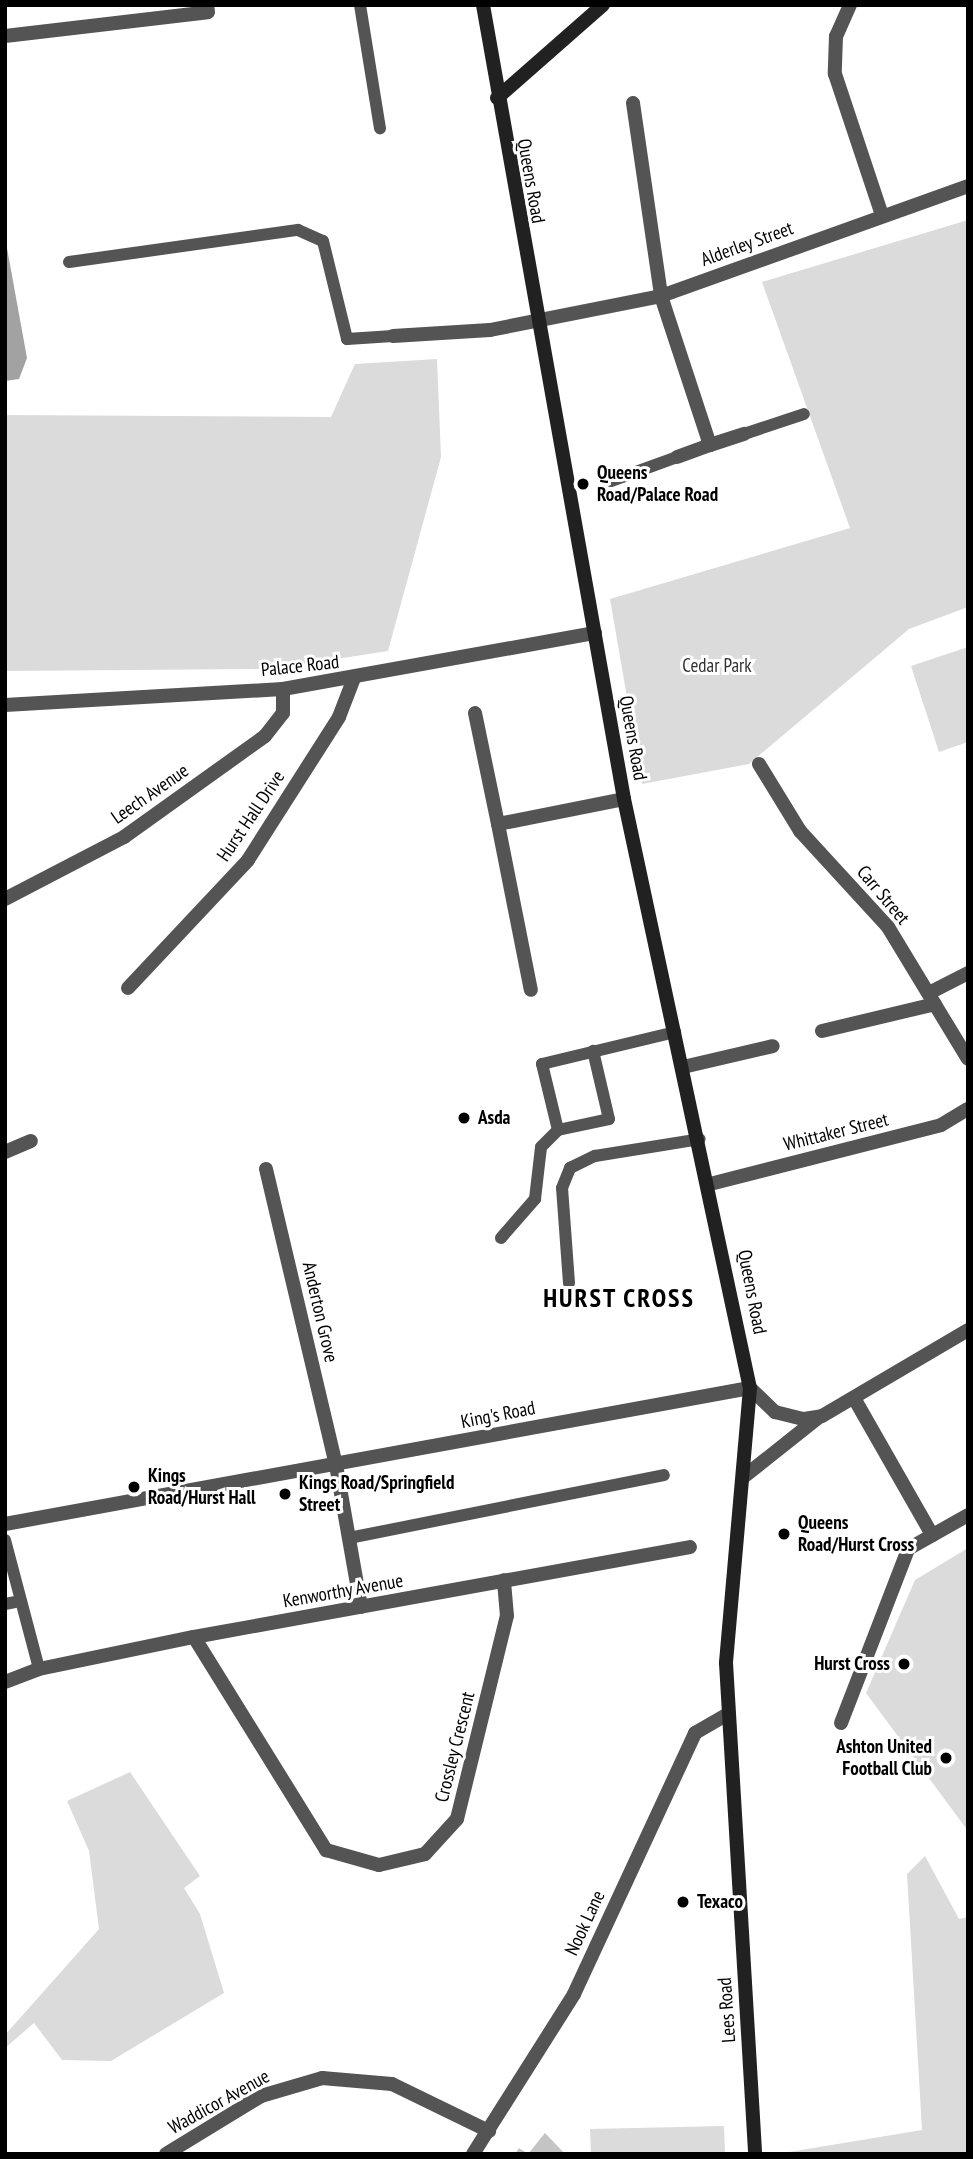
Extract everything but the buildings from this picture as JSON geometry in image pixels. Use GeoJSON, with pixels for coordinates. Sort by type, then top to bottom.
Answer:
{"type":"FeatureCollection","features":[{"type":"Feature","properties":{"kind":"main road","name":"Queens Road"},"geometry":{"type":"LineString","coordinates":[[483,5],[536,323],[625,799],[710,1184],[750,1388],[746,1475],[726,1663],[728,1714]]}},
{"type":"Feature","properties":{"kind":"main road"},"geometry":{"type":"LineString","coordinates":[[498,98],[603,5]]}},
{"type":"Feature","properties":{"kind":"main road","name":"Lees Road"},"geometry":{"type":"LineString","coordinates":[[728,1714],[755,2154]]}},
{"type":"Feature","properties":{"kind":"street"},"geometry":{"type":"LineString","coordinates":[[5,36],[208,12],[207,5]]}},
{"type":"Feature","properties":{"kind":"street"},"geometry":{"type":"LineString","coordinates":[[850,5],[836,36],[835,74],[882,215]]}},
{"type":"Feature","properties":{"kind":"street"},"geometry":{"type":"LineString","coordinates":[[633,103],[661,296],[710,445]]}},
{"type":"Feature","properties":{"kind":"street","name":"Alderley Street"},"geometry":{"type":"LineString","coordinates":[[393,336],[536,323],[661,296],[968,186]]}},
{"type":"Feature","properties":{"kind":"street"},"geometry":{"type":"LineString","coordinates":[[677,457],[744,434]]}},
{"type":"Feature","properties":{"kind":"street","name":"Palace Road"},"geometry":{"type":"LineString","coordinates":[[5,705],[283,689],[353,680],[595,634]]}},
{"type":"Feature","properties":{"kind":"street","name":"Hurst Hall Drive"},"geometry":{"type":"LineString","coordinates":[[128,988],[248,860],[339,717],[353,680]]}},
{"type":"Feature","properties":{"kind":"street","name":"Leech Avenue"},"geometry":{"type":"LineString","coordinates":[[5,899],[124,837],[265,736],[283,713],[283,689]]}},
{"type":"Feature","properties":{"kind":"street"},"geometry":{"type":"LineString","coordinates":[[475,713],[531,990]]}},
{"type":"Feature","properties":{"kind":"street","name":"Carr Street"},"geometry":{"type":"LineString","coordinates":[[759,764],[800,831],[888,927],[968,1059]]}},
{"type":"Feature","properties":{"kind":"street"},"geometry":{"type":"LineString","coordinates":[[498,824],[625,799]]}},
{"type":"Feature","properties":{"kind":"street"},"geometry":{"type":"LineString","coordinates":[[822,1031],[932,998],[968,973]]}},
{"type":"Feature","properties":{"kind":"street"},"geometry":{"type":"LineString","coordinates":[[683,1067],[774,1046]]}},
{"type":"Feature","properties":{"kind":"street","name":"Whittaker Street"},"geometry":{"type":"LineString","coordinates":[[710,1184],[941,1125],[968,1109]]}},
{"type":"Feature","properties":{"kind":"street"},"geometry":{"type":"LineString","coordinates":[[5,1152],[31,1141]]}},
{"type":"Feature","properties":{"kind":"street","name":"Anderton Grove"},"geometry":{"type":"LineString","coordinates":[[266,1169],[336,1465],[362,1607]]}},
{"type":"Feature","properties":{"kind":"street"},"geometry":{"type":"LineString","coordinates":[[746,1475],[822,1416],[968,1330]]}},
{"type":"Feature","properties":{"kind":"street"},"geometry":{"type":"LineString","coordinates":[[750,1388],[781,1414],[822,1416]]}},
{"type":"Feature","properties":{"kind":"street","name":"King's Road"},"geometry":{"type":"LineString","coordinates":[[5,1524],[750,1388]]}},
{"type":"Feature","properties":{"kind":"street"},"geometry":{"type":"LineString","coordinates":[[854,1398],[932,1535]]}},
{"type":"Feature","properties":{"kind":"street"},"geometry":{"type":"LineString","coordinates":[[841,1723],[908,1549],[968,1515]]}},
{"type":"Feature","properties":{"kind":"street","name":"Kenworthy Avenue"},"geometry":{"type":"LineString","coordinates":[[5,1682],[39,1669],[194,1637],[690,1547]]}},
{"type":"Feature","properties":{"kind":"street","name":"Crossley Crescent"},"geometry":{"type":"LineString","coordinates":[[194,1637],[326,1850],[379,1865],[425,1854],[457,1819],[507,1616],[503,1580]]}},
{"type":"Feature","properties":{"kind":"street","name":"Nook Lane"},"geometry":{"type":"LineString","coordinates":[[473,2154],[573,1994],[695,1733],[728,1714]]}},
{"type":"Feature","properties":{"kind":"street","name":"Waddicor Avenue"},"geometry":{"type":"LineString","coordinates":[[166,2154],[261,2096],[322,2078],[392,2084],[489,2131]]}},
{"type":"Feature","properties":{"kind":"lane"},"geometry":{"type":"LineString","coordinates":[[360,5],[380,128]]}},
{"type":"Feature","properties":{"kind":"lane"},"geometry":{"type":"LineString","coordinates":[[69,262],[298,230],[323,241],[348,339],[393,336]]}},
{"type":"Feature","properties":{"kind":"lane"},"geometry":{"type":"LineString","coordinates":[[744,434],[804,414]]}},
{"type":"Feature","properties":{"kind":"lane"},"geometry":{"type":"LineString","coordinates":[[611,481],[677,457]]}},
{"type":"Feature","properties":{"kind":"lane"},"geometry":{"type":"LineString","coordinates":[[558,1130],[542,1063],[676,1032]]}},
{"type":"Feature","properties":{"kind":"lane"},"geometry":{"type":"LineString","coordinates":[[501,1238],[535,1199],[541,1147],[558,1130],[609,1119],[593,1051]]}},
{"type":"Feature","properties":{"kind":"lane"},"geometry":{"type":"LineString","coordinates":[[569,1283],[562,1188],[570,1168],[595,1156],[700,1139]]}},
{"type":"Feature","properties":{"kind":"lane"},"geometry":{"type":"LineString","coordinates":[[349,1538],[664,1475]]}},
{"type":"Feature","properties":{"kind":"lane"},"geometry":{"type":"LineString","coordinates":[[5,1540],[39,1669]]}},
{"type":"Feature","properties":{"kind":"lane"},"geometry":{"type":"LineString","coordinates":[[5,1604],[20,1601]]}},
{"type":"Feature","properties":{"kind":"green space","name":"Cedar Park"},"geometry":{"type":"Polygon","coordinates":[[[968,220],[968,607],[909,629],[749,764],[642,784],[610,599],[850,528],[762,282],[968,220]]]}},
{"type":"Feature","properties":{"kind":"green space"},"geometry":{"type":"Polygon","coordinates":[[[437,359],[441,457],[388,651],[272,669],[5,671],[5,415],[331,417],[355,364],[437,359]]]}},
{"type":"Feature","properties":{"kind":"green space"},"geometry":{"type":"Polygon","coordinates":[[[968,647],[968,742],[939,752],[911,666],[968,647]]]}},
{"type":"Feature","properties":{"kind":"green space"},"geometry":{"type":"Polygon","coordinates":[[[968,1548],[968,1831],[866,1693],[915,1580],[968,1548]]]}},
{"type":"Feature","properties":{"kind":"green space"},"geometry":{"type":"Polygon","coordinates":[[[130,1772],[200,1876],[184,1888],[200,1914],[224,1993],[111,2061],[62,2060],[34,2023],[5,2048],[5,2035],[99,1929],[89,1851],[67,1801],[130,1772]]]}},
{"type":"Feature","properties":{"kind":"green space"},"geometry":{"type":"Polygon","coordinates":[[[925,1856],[959,1919],[968,1917],[968,2154],[777,2154],[922,2130],[907,1874],[925,1856]]]}},
{"type":"Feature","properties":{"kind":"green space"},"geometry":{"type":"Polygon","coordinates":[[[724,2126],[725,2154],[591,2154],[590,2129],[724,2126]]]}},
{"type":"Feature","properties":{"kind":"shaded area"},"geometry":{"type":"Polygon","coordinates":[[[5,237],[27,358],[19,379],[5,381],[5,237]]]}},
{"type":"Feature","properties":{"kind":"place","name":"Queens Road/Palace Road"},"geometry":{"type":"Point","coordinates":[583,484]}},
{"type":"Feature","properties":{"kind":"place","name":"Asda"},"geometry":{"type":"Point","coordinates":[464,1118]}},
{"type":"Feature","properties":{"kind":"place","name":"Kings Road/Hurst Hall"},"geometry":{"type":"Point","coordinates":[134,1487]}},
{"type":"Feature","properties":{"kind":"place","name":"Kings Road/Springfield Street"},"geometry":{"type":"Point","coordinates":[285,1494]}},
{"type":"Feature","properties":{"kind":"place","name":"Queens Road/Hurst Cross"},"geometry":{"type":"Point","coordinates":[784,1534]}},
{"type":"Feature","properties":{"kind":"place","name":"Hurst Cross"},"geometry":{"type":"Point","coordinates":[904,1664]}},
{"type":"Feature","properties":{"kind":"place","name":"Ashton United Football Club"},"geometry":{"type":"Point","coordinates":[946,1758]}},
{"type":"Feature","properties":{"kind":"place","name":"Texaco"},"geometry":{"type":"Point","coordinates":[683,1902]}},
{"type":"Feature","properties":{"kind":"district","name":"HURST CROSS"},"geometry":{"type":"Point","coordinates":[619,1298]}}]}
